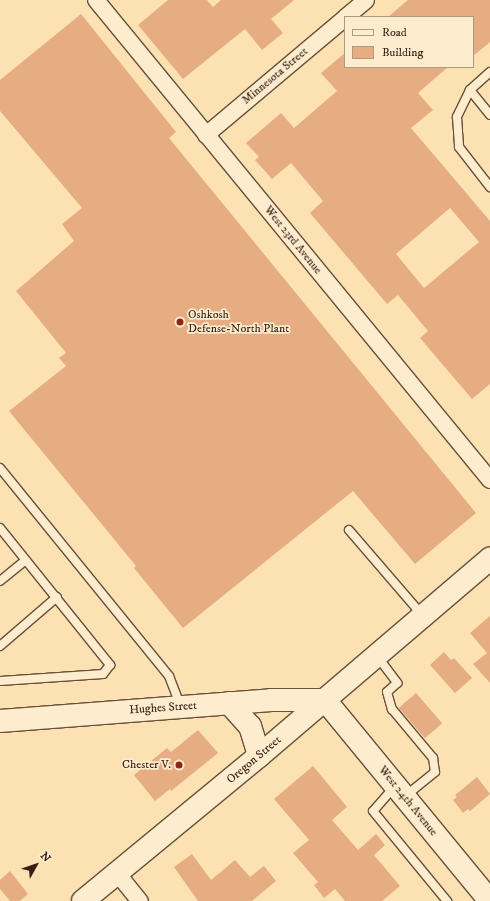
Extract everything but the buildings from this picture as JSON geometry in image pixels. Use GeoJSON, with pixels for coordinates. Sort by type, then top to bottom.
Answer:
{"type":"FeatureCollection","features":[{"type":"Feature","properties":{"kind":"street","name":"West 23rd Avenue"},"geometry":{"type":"LineString","coordinates":[[96,0],[490,480]]}},
{"type":"Feature","properties":{"kind":"street","name":"Minnesota Street"},"geometry":{"type":"LineString","coordinates":[[347,16],[366,0]]}},
{"type":"Feature","properties":{"kind":"street","name":"Minnesota Street"},"geometry":{"type":"LineString","coordinates":[[206,135],[344,19]]}},
{"type":"Feature","properties":{"kind":"street","name":"Oregon Street"},"geometry":{"type":"LineString","coordinates":[[83,901],[259,756],[490,559]]}},
{"type":"Feature","properties":{"kind":"street","name":"Hughes Street"},"geometry":{"type":"LineString","coordinates":[[0,721],[271,700],[325,700]]}},
{"type":"Feature","properties":{"kind":"street","name":"West 24th Avenue"},"geometry":{"type":"LineString","coordinates":[[325,700],[490,901]]}},
{"type":"Feature","properties":{"kind":"street"},"geometry":{"type":"LineString","coordinates":[[229,703],[250,726],[259,756]]}},
{"type":"Feature","properties":{"kind":"street"},"geometry":{"type":"LineString","coordinates":[[117,873],[140,901]]}},
{"type":"Feature","properties":{"kind":"lane"},"geometry":{"type":"LineString","coordinates":[[490,72],[470,90],[457,117],[459,147],[490,187]]}},
{"type":"Feature","properties":{"kind":"lane"},"geometry":{"type":"LineString","coordinates":[[470,90],[490,115]]}},
{"type":"Feature","properties":{"kind":"lane"},"geometry":{"type":"LineString","coordinates":[[0,468],[169,676],[181,707]]}},
{"type":"Feature","properties":{"kind":"lane"},"geometry":{"type":"LineString","coordinates":[[0,528],[109,661],[108,670],[103,674],[0,681]]}},
{"type":"Feature","properties":{"kind":"lane"},"geometry":{"type":"LineString","coordinates":[[349,530],[423,616]]}},
{"type":"Feature","properties":{"kind":"lane"},"geometry":{"type":"LineString","coordinates":[[0,581],[26,560]]}},
{"type":"Feature","properties":{"kind":"lane"},"geometry":{"type":"LineString","coordinates":[[0,646],[57,597]]}},
{"type":"Feature","properties":{"kind":"lane"},"geometry":{"type":"LineString","coordinates":[[376,656],[397,683],[387,692],[392,709],[433,758],[435,772],[400,791],[373,811],[447,901]]}},
{"type":"Feature","properties":{"kind":"place","name":"Oshkosh Defense-North Plant"},"geometry":{"type":"Point","coordinates":[180,322]}},
{"type":"Feature","properties":{"kind":"place","name":"Chester V."},"geometry":{"type":"Point","coordinates":[179,765]}}]}
